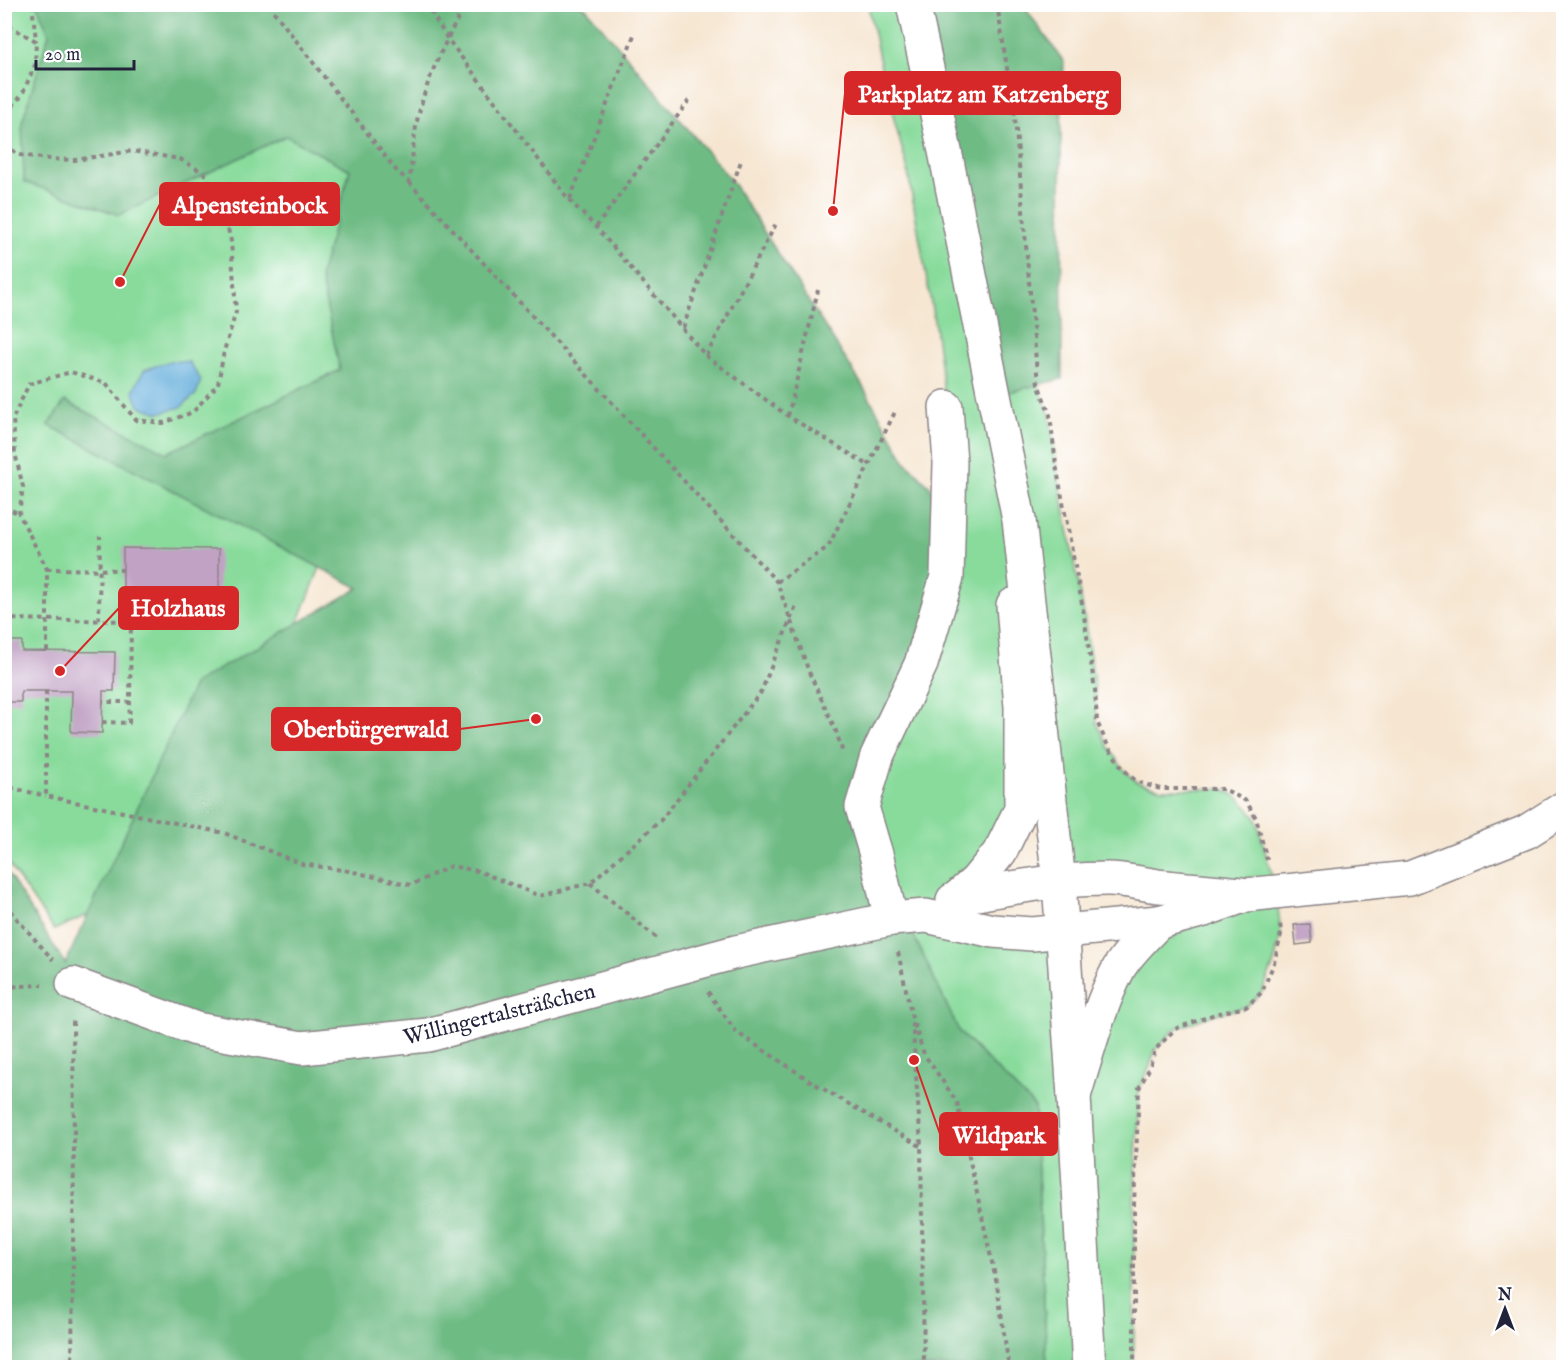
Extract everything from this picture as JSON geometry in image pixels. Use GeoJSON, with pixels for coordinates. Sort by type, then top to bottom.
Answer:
{"type":"FeatureCollection","features":[{"type":"Feature","properties":{"kind":"main road"},"geometry":{"type":"LineString","coordinates":[[913,4],[1019,520],[1059,882],[1089,1368]]}},
{"type":"Feature","properties":{"kind":"main road"},"geometry":{"type":"LineString","coordinates":[[891,919],[862,807],[877,756],[921,664],[947,577],[950,463],[946,407]]}},
{"type":"Feature","properties":{"kind":"main road"},"geometry":{"type":"LineString","coordinates":[[926,916],[957,898],[976,881],[1000,852],[1021,809],[1021,707],[1013,601],[1019,520]]}},
{"type":"Feature","properties":{"kind":"main road"},"geometry":{"type":"LineString","coordinates":[[957,898],[1059,882],[1110,879],[1157,886],[1261,893],[1410,878],[1526,832],[1563,808]]}},
{"type":"Feature","properties":{"kind":"main road"},"geometry":{"type":"LineString","coordinates":[[926,916],[993,931],[1032,934],[1159,922],[1261,893]]}},
{"type":"Feature","properties":{"kind":"main road","name":"Willingertalsträßchen"},"geometry":{"type":"LineString","coordinates":[[73,984],[196,1029],[302,1048],[428,1035],[736,952],[891,919],[926,916]]}},
{"type":"Feature","properties":{"kind":"main road"},"geometry":{"type":"LineString","coordinates":[[1074,1096],[1101,1011],[1120,966],[1159,922]]}},
{"type":"Feature","properties":{"kind":"path"},"geometry":{"type":"LineString","coordinates":[[4,118],[22,95],[35,65],[36,41],[32,4]]}},
{"type":"Feature","properties":{"kind":"path"},"geometry":{"type":"LineString","coordinates":[[268,4],[395,170],[410,182],[777,582],[809,672],[836,731],[843,753]]}},
{"type":"Feature","properties":{"kind":"path"},"geometry":{"type":"LineString","coordinates":[[410,182],[417,119],[426,87],[447,38],[466,4]]}},
{"type":"Feature","properties":{"kind":"path"},"geometry":{"type":"LineString","coordinates":[[997,4],[1015,119],[1038,384],[1050,416],[1056,465],[1083,609],[1095,690],[1097,722],[1113,755],[1123,769],[1137,782],[1161,789],[1224,789],[1246,801],[1256,819],[1261,893],[1281,934],[1274,963],[1262,992],[1246,1007],[1215,1014],[1175,1029],[1155,1050],[1149,1069],[1139,1088],[1134,1204],[1134,1368]]}},
{"type":"Feature","properties":{"kind":"path"},"geometry":{"type":"LineString","coordinates":[[426,5],[447,38],[569,200],[596,227],[706,356],[788,416],[868,465]]}},
{"type":"Feature","properties":{"kind":"path"},"geometry":{"type":"LineString","coordinates":[[4,19],[5,24],[36,41]]}},
{"type":"Feature","properties":{"kind":"path"},"geometry":{"type":"LineString","coordinates":[[569,200],[634,35]]}},
{"type":"Feature","properties":{"kind":"path"},"geometry":{"type":"LineString","coordinates":[[596,227],[690,99]]}},
{"type":"Feature","properties":{"kind":"path"},"geometry":{"type":"LineString","coordinates":[[4,145],[20,155],[75,160],[132,151],[180,159],[204,173],[223,209],[231,241],[236,312],[224,351],[218,384],[193,412],[163,423],[136,420],[106,383],[71,372],[29,384],[13,418],[15,453],[23,487],[19,514]]}},
{"type":"Feature","properties":{"kind":"path"},"geometry":{"type":"LineString","coordinates":[[682,329],[741,161]]}},
{"type":"Feature","properties":{"kind":"path"},"geometry":{"type":"LineString","coordinates":[[706,356],[777,222]]}},
{"type":"Feature","properties":{"kind":"path"},"geometry":{"type":"LineString","coordinates":[[788,416],[818,290]]}},
{"type":"Feature","properties":{"kind":"path"},"geometry":{"type":"LineString","coordinates":[[777,582],[828,547],[896,410]]}},
{"type":"Feature","properties":{"kind":"path"},"geometry":{"type":"LineString","coordinates":[[4,506],[19,514],[47,569],[47,651]]}},
{"type":"Feature","properties":{"kind":"path"},"geometry":{"type":"LineString","coordinates":[[99,621],[100,536]]}},
{"type":"Feature","properties":{"kind":"path"},"geometry":{"type":"LineString","coordinates":[[47,569],[123,570]]}},
{"type":"Feature","properties":{"kind":"path"},"geometry":{"type":"LineString","coordinates":[[4,781],[12,788],[46,796],[224,832],[302,864],[349,871],[411,885],[451,866],[478,871],[540,896],[590,883],[660,821],[761,692],[796,603]]}},
{"type":"Feature","properties":{"kind":"path"},"geometry":{"type":"LineString","coordinates":[[4,619],[131,621],[129,723],[102,722]]}},
{"type":"Feature","properties":{"kind":"path"},"geometry":{"type":"LineString","coordinates":[[46,691],[46,796]]}},
{"type":"Feature","properties":{"kind":"path"},"geometry":{"type":"LineString","coordinates":[[102,702],[130,702]]}},
{"type":"Feature","properties":{"kind":"path"},"geometry":{"type":"LineString","coordinates":[[590,883],[689,965],[736,1032],[814,1084],[921,1146]]}},
{"type":"Feature","properties":{"kind":"path"},"geometry":{"type":"LineString","coordinates":[[4,904],[73,984],[72,1368]]}},
{"type":"Feature","properties":{"kind":"path"},"geometry":{"type":"LineString","coordinates":[[891,919],[912,1018],[924,1054],[957,1102],[997,1285],[1009,1368]]}},
{"type":"Feature","properties":{"kind":"path"},"geometry":{"type":"LineString","coordinates":[[912,1018],[921,1146],[924,1368]]}},
{"type":"Feature","properties":{"kind":"green space"},"geometry":{"type":"Polygon","coordinates":[[[510,4],[361,464],[241,767],[155,885],[54,930],[5,859],[4,5],[510,4]]]}},
{"type":"Feature","properties":{"kind":"green space"},"geometry":{"type":"Polygon","coordinates":[[[37,5],[580,5],[586,8],[731,180],[862,385],[906,462],[931,487],[947,577],[877,756],[877,858],[960,1033],[1035,1107],[1047,1367],[5,1367],[4,867],[65,964],[195,683],[359,588],[48,425],[65,401],[167,453],[340,370],[320,276],[350,170],[286,136],[119,215],[24,182],[22,122],[49,34],[37,5]]]}},
{"type":"Feature","properties":{"kind":"green space"},"geometry":{"type":"Polygon","coordinates":[[[868,5],[913,5],[994,395],[1038,384],[1050,415],[1056,465],[1083,609],[1095,690],[1097,723],[1109,748],[1123,769],[1137,782],[1161,789],[1224,789],[1240,799],[1256,818],[1276,891],[1281,934],[1274,963],[1262,992],[1246,1007],[1215,1014],[1175,1029],[1155,1050],[1149,1069],[1139,1088],[1134,1204],[1134,1367],[1047,1367],[1035,1107],[960,1033],[891,919],[877,858],[877,756],[921,664],[946,407],[935,326],[907,167],[885,86],[868,5]],[[1019,525],[1021,809],[927,915],[1062,931],[1074,1093],[1120,966],[1204,910],[1059,882],[1019,525]]]}},
{"type":"Feature","properties":{"kind":"green space"},"geometry":{"type":"Polygon","coordinates":[[[913,5],[1023,5],[1064,62],[1061,126],[1062,379],[993,396],[913,5]]]}},
{"type":"Feature","properties":{"kind":"water"},"geometry":{"type":"Polygon","coordinates":[[[170,361],[189,362],[201,380],[196,394],[181,407],[159,413],[139,406],[133,391],[144,370],[170,361]]]}},
{"type":"Feature","properties":{"kind":"building"},"geometry":{"type":"Polygon","coordinates":[[[123,548],[219,549],[219,594],[123,592],[123,548]]]}},
{"type":"Feature","properties":{"kind":"building"},"geometry":{"type":"Polygon","coordinates":[[[4,641],[22,641],[22,651],[115,652],[114,691],[103,691],[102,733],[71,732],[72,691],[21,691],[21,702],[4,702],[4,641]]]}},
{"type":"Feature","properties":{"kind":"building"},"geometry":{"type":"Polygon","coordinates":[[[1310,924],[1312,943],[1296,945],[1294,925],[1310,924]]]}},
{"type":"Feature","properties":{"kind":"place","name":"Parkplatz am Katzenberg"},"geometry":{"type":"Point","coordinates":[833,211]}},
{"type":"Feature","properties":{"kind":"place","name":"Alpensteinbock"},"geometry":{"type":"Point","coordinates":[120,282]}},
{"type":"Feature","properties":{"kind":"place","name":"Holzhaus"},"geometry":{"type":"Point","coordinates":[60,671]}},
{"type":"Feature","properties":{"kind":"place","name":"Oberbürgerwald"},"geometry":{"type":"Point","coordinates":[536,719]}},
{"type":"Feature","properties":{"kind":"place","name":"Wildpark"},"geometry":{"type":"Point","coordinates":[914,1060]}}]}
